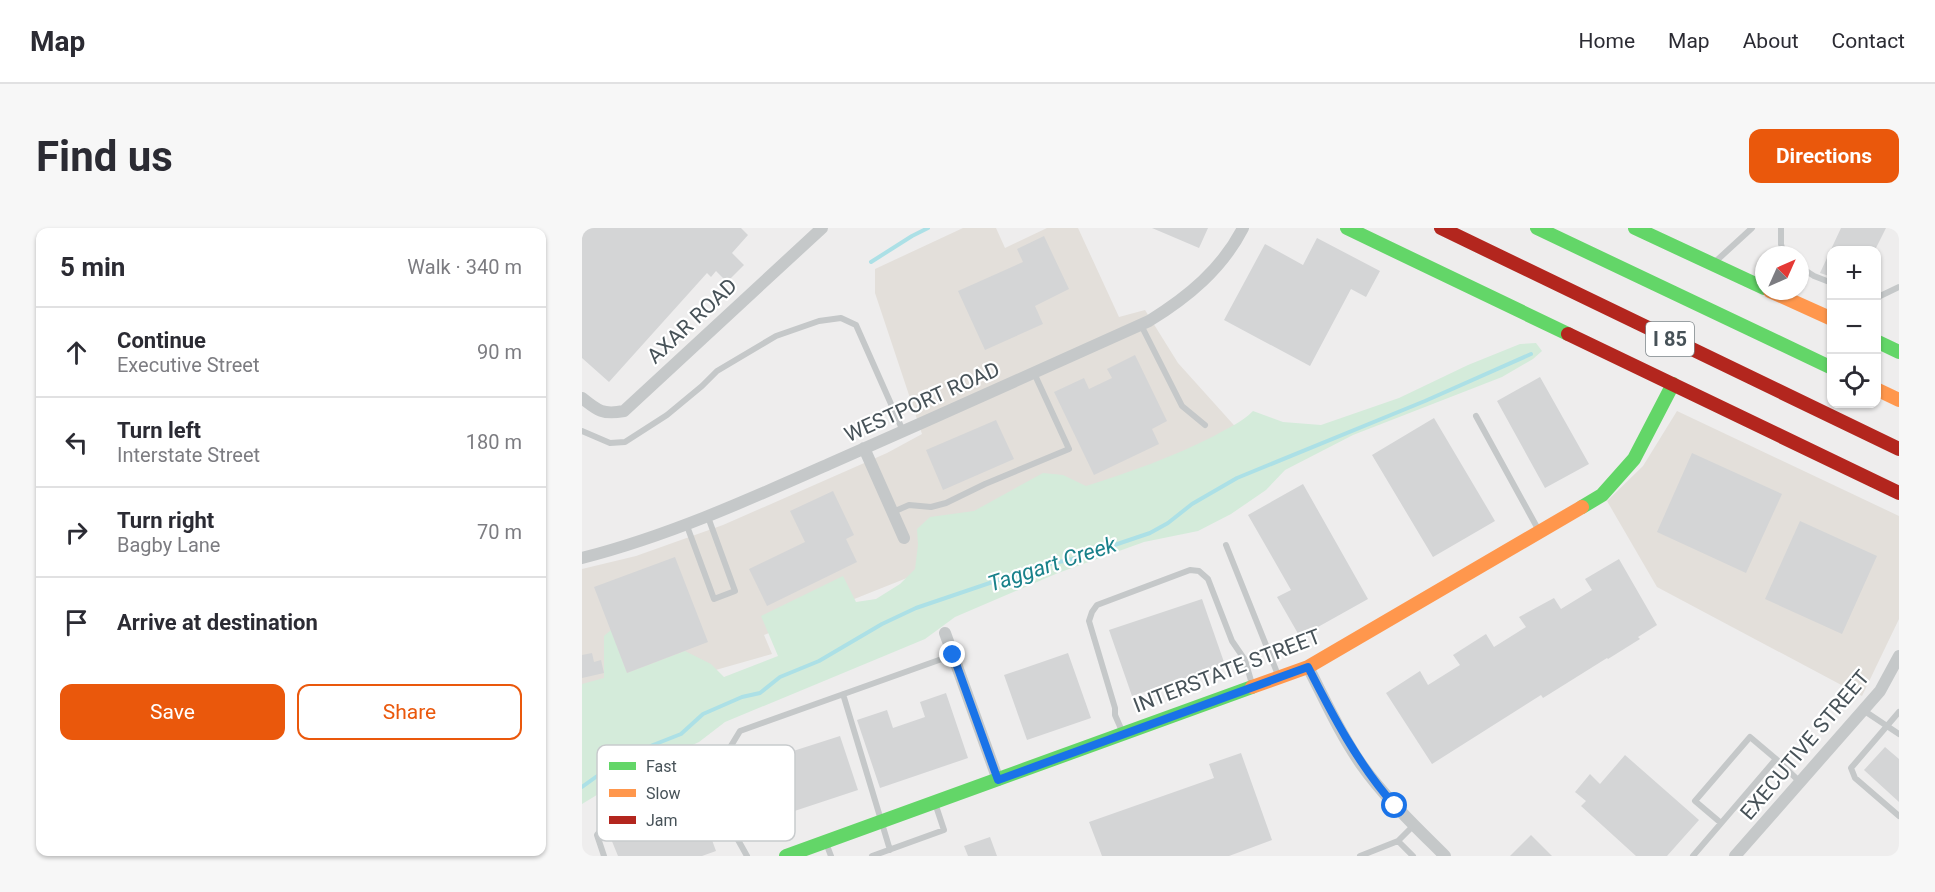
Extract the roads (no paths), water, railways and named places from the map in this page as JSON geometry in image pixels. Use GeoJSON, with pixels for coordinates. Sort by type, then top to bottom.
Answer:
{"type":"FeatureCollection","features":[{"type":"Feature","properties":{"kind":"main road"},"geometry":{"type":"LineString","coordinates":[[1347,228],[1899,493]]}},
{"type":"Feature","properties":{"kind":"main road","name":"I 85"},"geometry":{"type":"LineString","coordinates":[[1441,228],[1899,449]]}},
{"type":"Feature","properties":{"kind":"main road","name":"I 85"},"geometry":{"type":"LineString","coordinates":[[1538,228],[1827,366]]}},
{"type":"Feature","properties":{"kind":"main road"},"geometry":{"type":"LineString","coordinates":[[1635,228],[1755,284]]}},
{"type":"Feature","properties":{"kind":"main road"},"geometry":{"type":"LineString","coordinates":[[1790,300],[1827,317]]}},
{"type":"Feature","properties":{"kind":"main road"},"geometry":{"type":"LineString","coordinates":[[1881,343],[1899,352]]}},
{"type":"Feature","properties":{"kind":"main road","name":"INTERSTATE STREET"},"geometry":{"type":"LineString","coordinates":[[786,856],[1308,667],[1593,501],[1618,479],[1634,459],[1673,384]]}},
{"type":"Feature","properties":{"kind":"main road"},"geometry":{"type":"LineString","coordinates":[[1881,391],[1899,400]]}},
{"type":"Feature","properties":{"kind":"street","name":"AXAR ROAD"},"geometry":{"type":"LineString","coordinates":[[582,398],[595,409],[608,414],[624,411],[822,228]]}},
{"type":"Feature","properties":{"kind":"street","name":"WESTPORT ROAD"},"geometry":{"type":"LineString","coordinates":[[582,558],[687,526],[1141,325],[1174,306],[1197,287],[1223,259],[1243,228]]}},
{"type":"Feature","properties":{"kind":"street"},"geometry":{"type":"LineString","coordinates":[[864,448],[904,538]]}},
{"type":"Feature","properties":{"kind":"street"},"geometry":{"type":"LineString","coordinates":[[945,633],[998,780]]}},
{"type":"Feature","properties":{"kind":"street","name":"EXECUTIVE STREET"},"geometry":{"type":"LineString","coordinates":[[1735,856],[1880,691],[1899,656]]}},
{"type":"Feature","properties":{"kind":"street"},"geometry":{"type":"LineString","coordinates":[[1308,667],[1361,764],[1383,792],[1445,856]]}},
{"type":"Feature","properties":{"kind":"lane"},"geometry":{"type":"LineString","coordinates":[[1712,264],[1752,228]]}},
{"type":"Feature","properties":{"kind":"lane"},"geometry":{"type":"LineString","coordinates":[[1781,228],[1782,246]]}},
{"type":"Feature","properties":{"kind":"lane"},"geometry":{"type":"LineString","coordinates":[[1809,273],[1827,281]]}},
{"type":"Feature","properties":{"kind":"lane"},"geometry":{"type":"LineString","coordinates":[[1881,296],[1899,287]]}},
{"type":"Feature","properties":{"kind":"lane"},"geometry":{"type":"LineString","coordinates":[[582,431],[610,443],[625,442],[667,415],[702,386],[717,370],[776,336],[819,321],[841,318],[856,325],[903,432]]}},
{"type":"Feature","properties":{"kind":"lane"},"geometry":{"type":"LineString","coordinates":[[1141,325],[1182,406],[1204,424]]}},
{"type":"Feature","properties":{"kind":"lane"},"geometry":{"type":"LineString","coordinates":[[893,512],[909,505],[931,507],[946,504],[985,484],[1069,449],[1034,373]]}},
{"type":"Feature","properties":{"kind":"lane"},"geometry":{"type":"LineString","coordinates":[[1476,416],[1540,532]]}},
{"type":"Feature","properties":{"kind":"lane"},"geometry":{"type":"LineString","coordinates":[[687,526],[714,599],[735,591],[708,517]]}},
{"type":"Feature","properties":{"kind":"lane"},"geometry":{"type":"LineString","coordinates":[[1226,544],[1279,678]]}},
{"type":"Feature","properties":{"kind":"lane"},"geometry":{"type":"LineString","coordinates":[[1123,734],[1115,715],[1115,708],[1089,621],[1092,612],[1097,605],[1190,570],[1199,571],[1209,579],[1233,640],[1245,660],[1253,687]]}},
{"type":"Feature","properties":{"kind":"lane"},"geometry":{"type":"LineString","coordinates":[[732,745],[740,731],[953,655]]}},
{"type":"Feature","properties":{"kind":"lane"},"geometry":{"type":"LineString","coordinates":[[843,694],[890,850]]}},
{"type":"Feature","properties":{"kind":"lane"},"geometry":{"type":"LineString","coordinates":[[1863,710],[1899,734]]}},
{"type":"Feature","properties":{"kind":"lane"},"geometry":{"type":"LineString","coordinates":[[1899,712],[1851,768],[1855,778],[1899,816]]}},
{"type":"Feature","properties":{"kind":"lane"},"geometry":{"type":"LineString","coordinates":[[1721,823],[1695,801],[1750,736],[1800,782]]}},
{"type":"Feature","properties":{"kind":"lane"},"geometry":{"type":"LineString","coordinates":[[1693,856],[1776,759]]}},
{"type":"Feature","properties":{"kind":"lane"},"geometry":{"type":"LineString","coordinates":[[872,856],[944,830],[935,803]]}},
{"type":"Feature","properties":{"kind":"lane"},"geometry":{"type":"LineString","coordinates":[[1360,856],[1398,841],[1414,825]]}},
{"type":"Feature","properties":{"kind":"lane"},"geometry":{"type":"LineString","coordinates":[[599,841],[604,856]]}},
{"type":"Feature","properties":{"kind":"lane"},"geometry":{"type":"LineString","coordinates":[[739,841],[747,856]]}},
{"type":"Feature","properties":{"kind":"lane"},"geometry":{"type":"LineString","coordinates":[[1398,841],[1413,856]]}},
{"type":"Feature","properties":{"kind":"lane"},"geometry":{"type":"LineString","coordinates":[[826,842],[831,856]]}},
{"type":"Feature","properties":{"kind":"waterway"},"geometry":{"type":"LineString","coordinates":[[871,262],[928,228]]}},
{"type":"Feature","properties":{"kind":"waterway","name":"Taggart Creek"},"geometry":{"type":"LineString","coordinates":[[653,745],[681,734],[703,714],[742,697],[760,693],[780,677],[819,661],[882,624],[916,608],[1040,566],[1073,559],[1150,533],[1168,523],[1192,504],[1237,478],[1425,401],[1531,354]]}},
{"type":"Feature","properties":{"kind":"waterway","name":"Taggart Creek"},"geometry":{"type":"LineString","coordinates":[[582,787],[597,776]]}}]}
